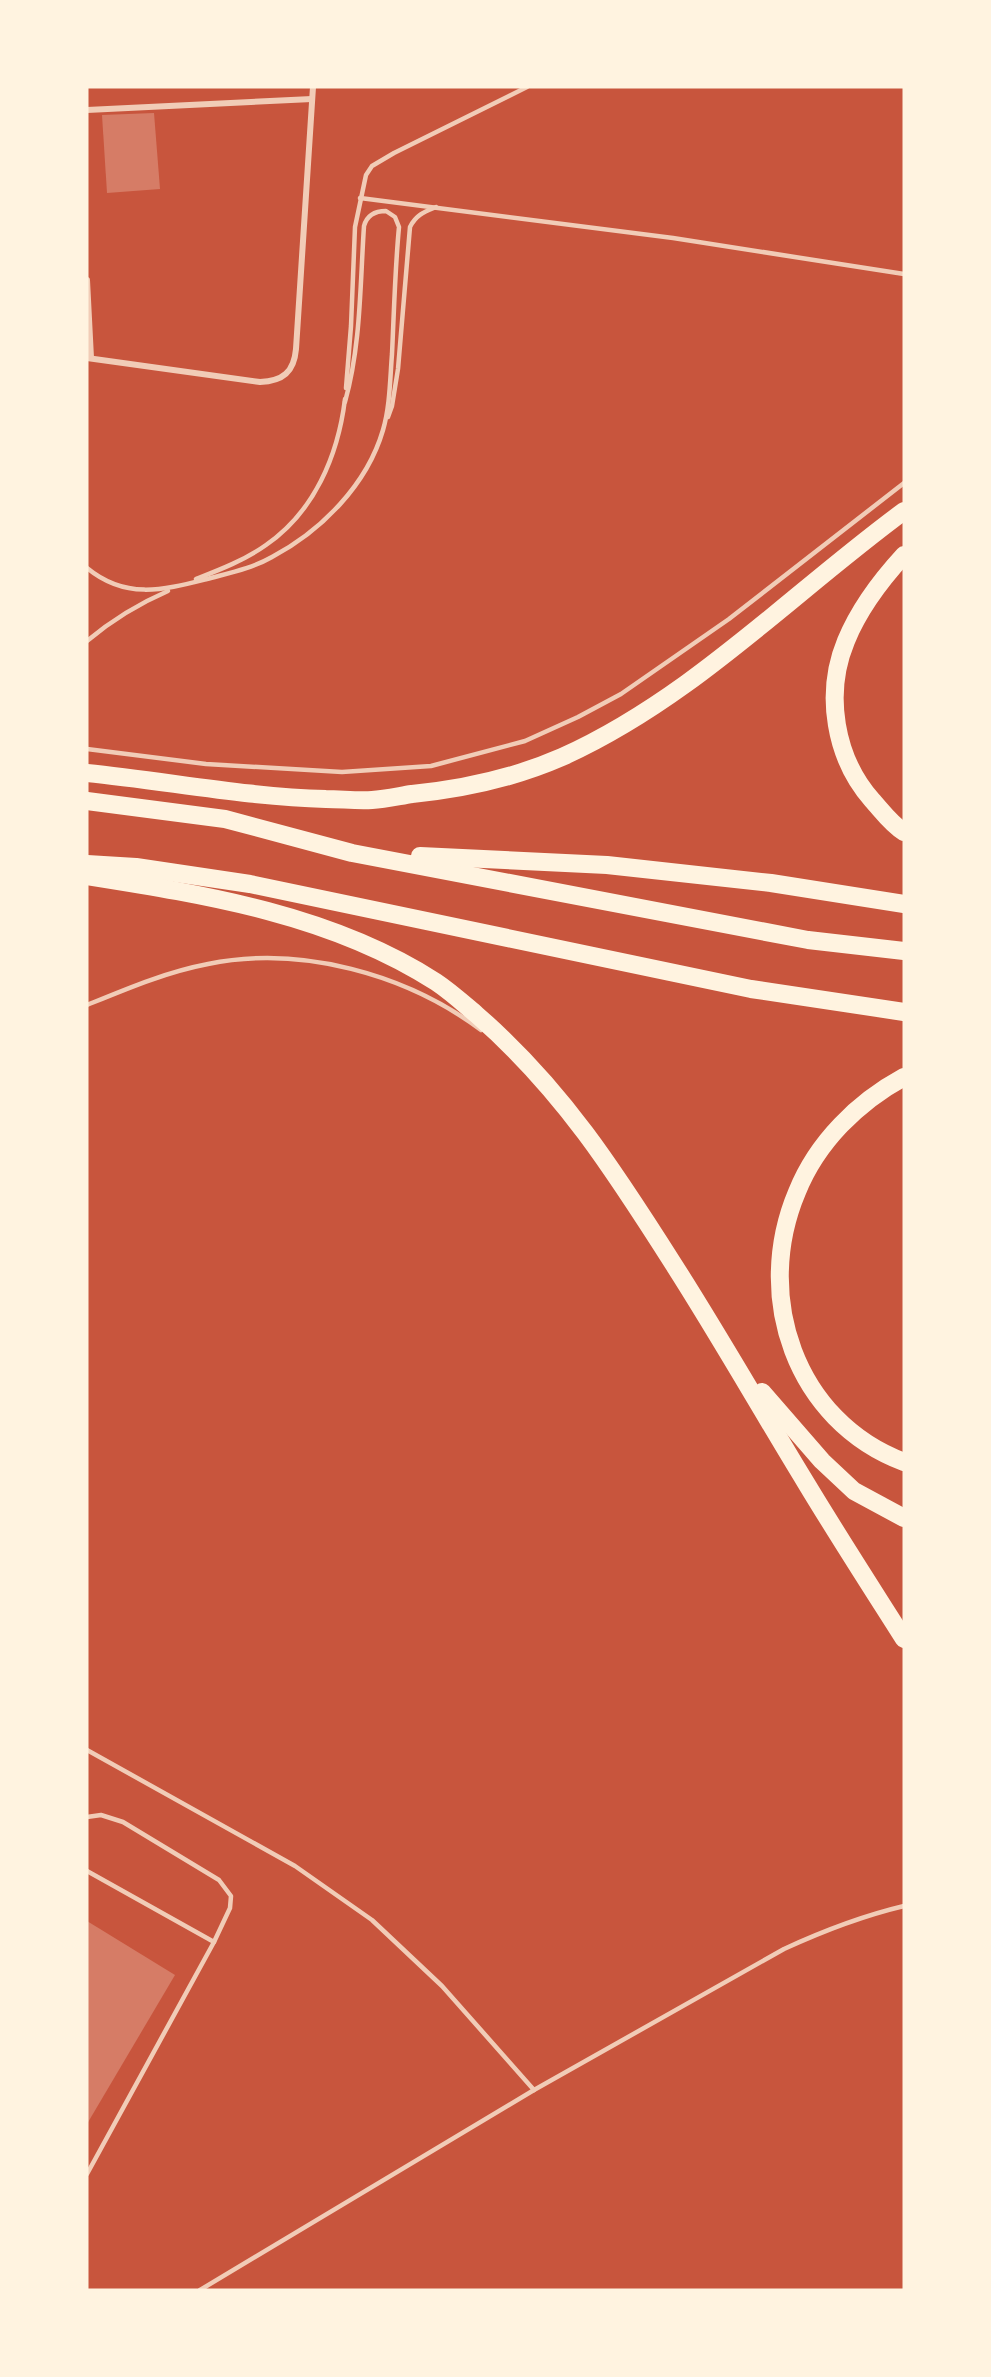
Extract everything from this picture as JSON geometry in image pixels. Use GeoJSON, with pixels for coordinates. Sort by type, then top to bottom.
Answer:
{"type":"FeatureCollection","features":[{"type":"Feature","properties":{"kind":"highway"},"geometry":{"type":"LineString","coordinates":[[87,773],[262,796],[371,800],[450,791],[492,781],[561,758],[670,696],[735,647],[851,550],[904,511]]}},
{"type":"Feature","properties":{"kind":"highway"},"geometry":{"type":"LineString","coordinates":[[904,555],[881,580],[845,642],[836,682],[834,715],[844,753],[858,782],[897,828],[904,832]]}},
{"type":"Feature","properties":{"kind":"highway"},"geometry":{"type":"LineString","coordinates":[[87,801],[225,819],[352,853],[808,940],[904,951]]}},
{"type":"Feature","properties":{"kind":"highway"},"geometry":{"type":"LineString","coordinates":[[352,853],[607,865],[771,883],[904,904]]}},
{"type":"Feature","properties":{"kind":"highway"},"geometry":{"type":"LineString","coordinates":[[87,864],[136,867],[250,884],[751,989],[904,1012]]}},
{"type":"Feature","properties":{"kind":"highway"},"geometry":{"type":"LineString","coordinates":[[87,876],[187,893],[305,921],[358,941],[427,977],[458,998],[497,1032],[547,1083],[590,1137],[617,1176],[731,1357],[807,1486],[904,1639]]}},
{"type":"Feature","properties":{"kind":"highway"},"geometry":{"type":"LineString","coordinates":[[904,1077],[881,1090],[861,1106],[837,1129],[821,1149],[797,1191],[790,1211],[781,1258],[782,1302],[787,1332],[807,1384],[823,1404],[856,1435],[874,1448],[904,1462]]}},
{"type":"Feature","properties":{"kind":"highway"},"geometry":{"type":"LineString","coordinates":[[731,1357],[830,1468],[854,1491],[904,1518]]}},
{"type":"Feature","properties":{"kind":"street"},"geometry":{"type":"LineString","coordinates":[[87,280],[89,358],[260,382],[278,379],[291,369],[296,349],[313,87]]}},
{"type":"Feature","properties":{"kind":"street"},"geometry":{"type":"LineString","coordinates":[[87,110],[312,99]]}},
{"type":"Feature","properties":{"kind":"lane"},"geometry":{"type":"LineString","coordinates":[[87,642],[112,621],[134,607],[226,567],[264,547],[292,523],[310,499],[334,454],[339,438],[345,402],[351,326],[355,227],[366,175],[372,166],[418,140],[527,87]]}},
{"type":"Feature","properties":{"kind":"lane"},"geometry":{"type":"LineString","coordinates":[[360,198],[673,238],[904,274]]}},
{"type":"Feature","properties":{"kind":"lane"},"geometry":{"type":"LineString","coordinates":[[87,568],[107,580],[133,590],[161,590],[235,571],[270,558],[324,520],[359,479],[383,431],[392,406],[398,369],[410,227],[419,215],[438,207]]}},
{"type":"Feature","properties":{"kind":"lane"},"geometry":{"type":"LineString","coordinates":[[345,402],[357,333],[364,226],[373,213],[386,212],[395,218],[399,227],[389,398],[383,431]]}},
{"type":"Feature","properties":{"kind":"lane"},"geometry":{"type":"LineString","coordinates":[[87,749],[206,764],[342,772],[431,766],[525,741],[621,694],[729,619],[904,483]]}},
{"type":"Feature","properties":{"kind":"lane"},"geometry":{"type":"LineString","coordinates":[[87,1005],[157,978],[200,965],[244,959],[299,960],[360,971],[398,985],[464,1017],[487,1035]]}},
{"type":"Feature","properties":{"kind":"lane"},"geometry":{"type":"LineString","coordinates":[[495,1040],[547,1083]]}},
{"type":"Feature","properties":{"kind":"lane"},"geometry":{"type":"LineString","coordinates":[[87,1750],[295,1866],[372,1920],[442,1986],[534,2090]]}},
{"type":"Feature","properties":{"kind":"lane"},"geometry":{"type":"LineString","coordinates":[[87,1817],[100,1815],[123,1822],[219,1880],[231,1896],[230,1908],[214,1942],[87,2174]]}},
{"type":"Feature","properties":{"kind":"lane"},"geometry":{"type":"LineString","coordinates":[[87,1871],[214,1942]]}},
{"type":"Feature","properties":{"kind":"lane"},"geometry":{"type":"LineString","coordinates":[[200,2290],[534,2090],[784,1949],[834,1927],[904,1906]]}},
{"type":"Feature","properties":{"kind":"building"},"geometry":{"type":"Polygon","coordinates":[[[154,113],[160,189],[107,193],[102,115],[154,113]]]}},
{"type":"Feature","properties":{"kind":"building"},"geometry":{"type":"Polygon","coordinates":[[[87,1921],[175,1975],[87,2124],[87,1921]]]}}]}
